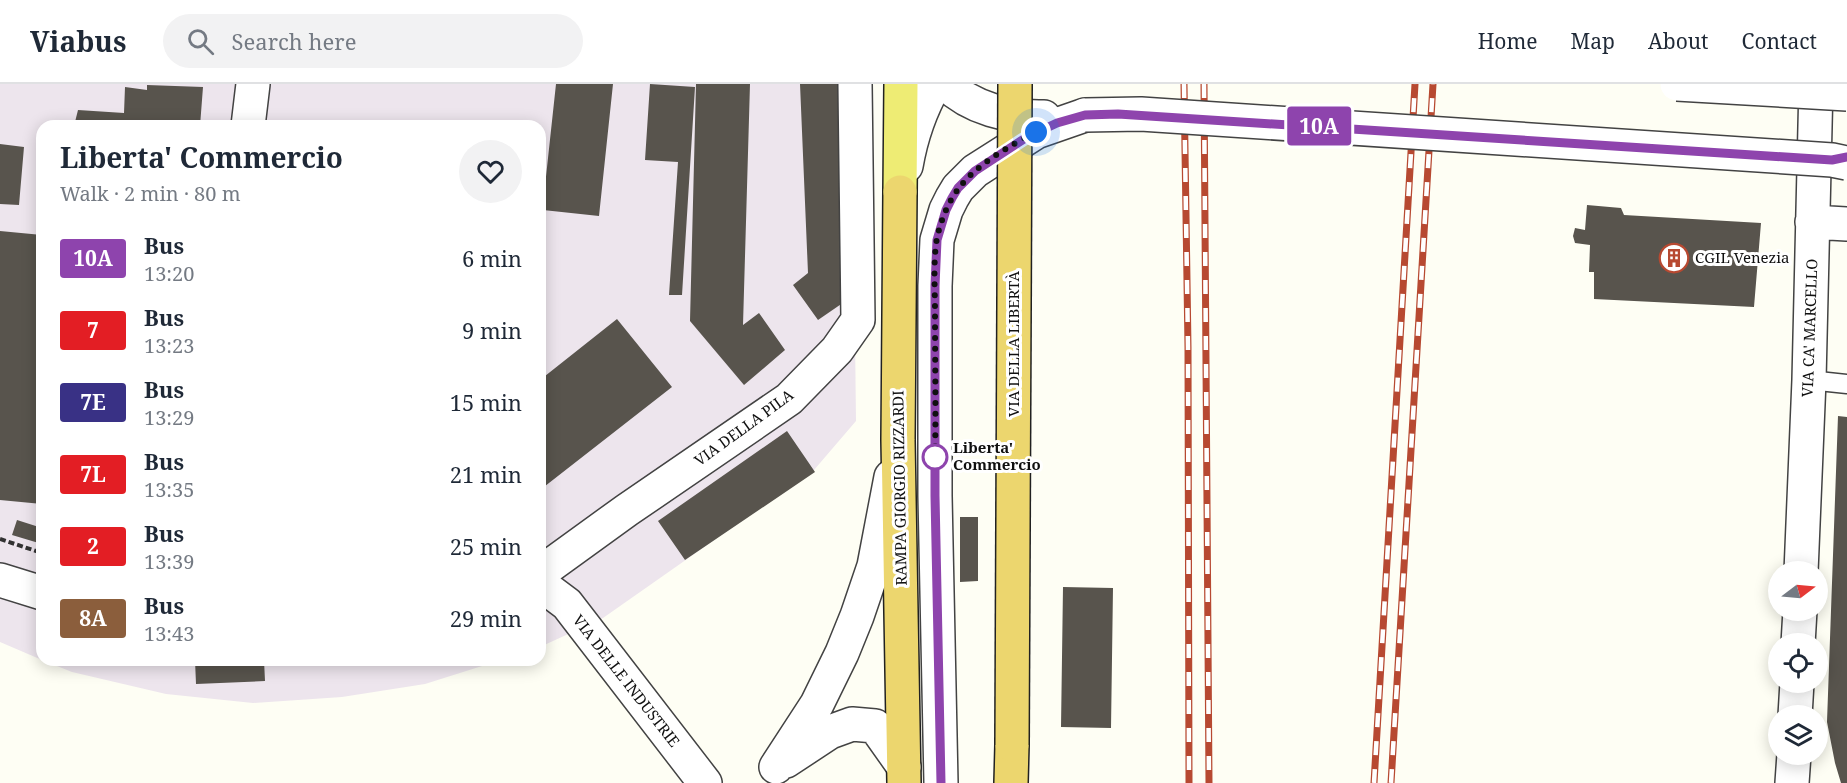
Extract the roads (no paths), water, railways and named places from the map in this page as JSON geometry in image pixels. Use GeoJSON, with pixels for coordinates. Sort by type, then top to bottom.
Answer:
{"type":"FeatureCollection","features":[{"type":"Feature","properties":{"kind":"highway","name":"VIA DELLA LIBERTÀ"},"geometry":{"type":"LineString","coordinates":[[1011,783],[1016,84]]}},
{"type":"Feature","properties":{"kind":"highway","name":"RAMPA GIORGIO RIZZARDI"},"geometry":{"type":"LineString","coordinates":[[900,192],[898,440],[904,775]]}},
{"type":"Feature","properties":{"kind":"main road","name":"RAMPA GIORGIO RIZZARDI"},"geometry":{"type":"LineString","coordinates":[[900,192],[901,84]]}},
{"type":"Feature","properties":{"kind":"street"},"geometry":{"type":"LineString","coordinates":[[249,120],[253,84]]}},
{"type":"Feature","properties":{"kind":"street","name":"VIA DELLA PILA"},"geometry":{"type":"LineString","coordinates":[[546,569],[789,399],[837,350],[858,320],[855,84]]}},
{"type":"Feature","properties":{"kind":"street","name":"RAMPA GIORGIO RIZZARDI"},"geometry":{"type":"LineString","coordinates":[[900,192],[911,140],[935,84]]}},
{"type":"Feature","properties":{"kind":"street"},"geometry":{"type":"LineString","coordinates":[[946,84],[965,99],[1003,113],[1027,117],[1141,114],[1842,160]]}},
{"type":"Feature","properties":{"kind":"street"},"geometry":{"type":"LineString","coordinates":[[1677,84],[1847,94]]}},
{"type":"Feature","properties":{"kind":"street","name":"VIA CA' MARCELLO"},"geometry":{"type":"LineString","coordinates":[[1801,561],[1809,380],[1816,84]]}},
{"type":"Feature","properties":{"kind":"street"},"geometry":{"type":"LineString","coordinates":[[941,783],[935,496],[937,240],[952,198],[958,188],[975,171],[1036,132],[1085,115]]}},
{"type":"Feature","properties":{"kind":"street"},"geometry":{"type":"LineString","coordinates":[[1812,222],[1847,224]]}},
{"type":"Feature","properties":{"kind":"street"},"geometry":{"type":"LineString","coordinates":[[767,775],[817,704],[857,616],[874,566],[898,440]]}},
{"type":"Feature","properties":{"kind":"street"},"geometry":{"type":"LineString","coordinates":[[0,580],[36,591]]}},
{"type":"Feature","properties":{"kind":"street","name":"VIA DELLE INDUSTRIE"},"geometry":{"type":"LineString","coordinates":[[546,589],[567,604],[705,783]]}},
{"type":"Feature","properties":{"kind":"street"},"geometry":{"type":"LineString","coordinates":[[767,775],[830,732],[852,724],[875,726],[904,775]]}},
{"type":"Feature","properties":{"kind":"street"},"geometry":{"type":"LineString","coordinates":[[1792,783],[1793,765]]}},
{"type":"Feature","properties":{"kind":"lane"},"geometry":{"type":"LineString","coordinates":[[1809,380],[1847,384]]}},
{"type":"Feature","properties":{"kind":"railway"},"geometry":{"type":"LineString","coordinates":[[1184,84],[1188,347],[1189,783]]}},
{"type":"Feature","properties":{"kind":"railway"},"geometry":{"type":"LineString","coordinates":[[1204,84],[1209,783]]}},
{"type":"Feature","properties":{"kind":"railway"},"geometry":{"type":"LineString","coordinates":[[1374,783],[1415,84]]}},
{"type":"Feature","properties":{"kind":"railway"},"geometry":{"type":"LineString","coordinates":[[1391,783],[1433,84]]}},
{"type":"Feature","properties":{"kind":"place","name":"CGIL Venezia"},"geometry":{"type":"Point","coordinates":[1674,258]}},
{"type":"Feature","properties":{"kind":"place","name":"Liberta' Commercio"},"geometry":{"type":"Point","coordinates":[935,457]}}]}
